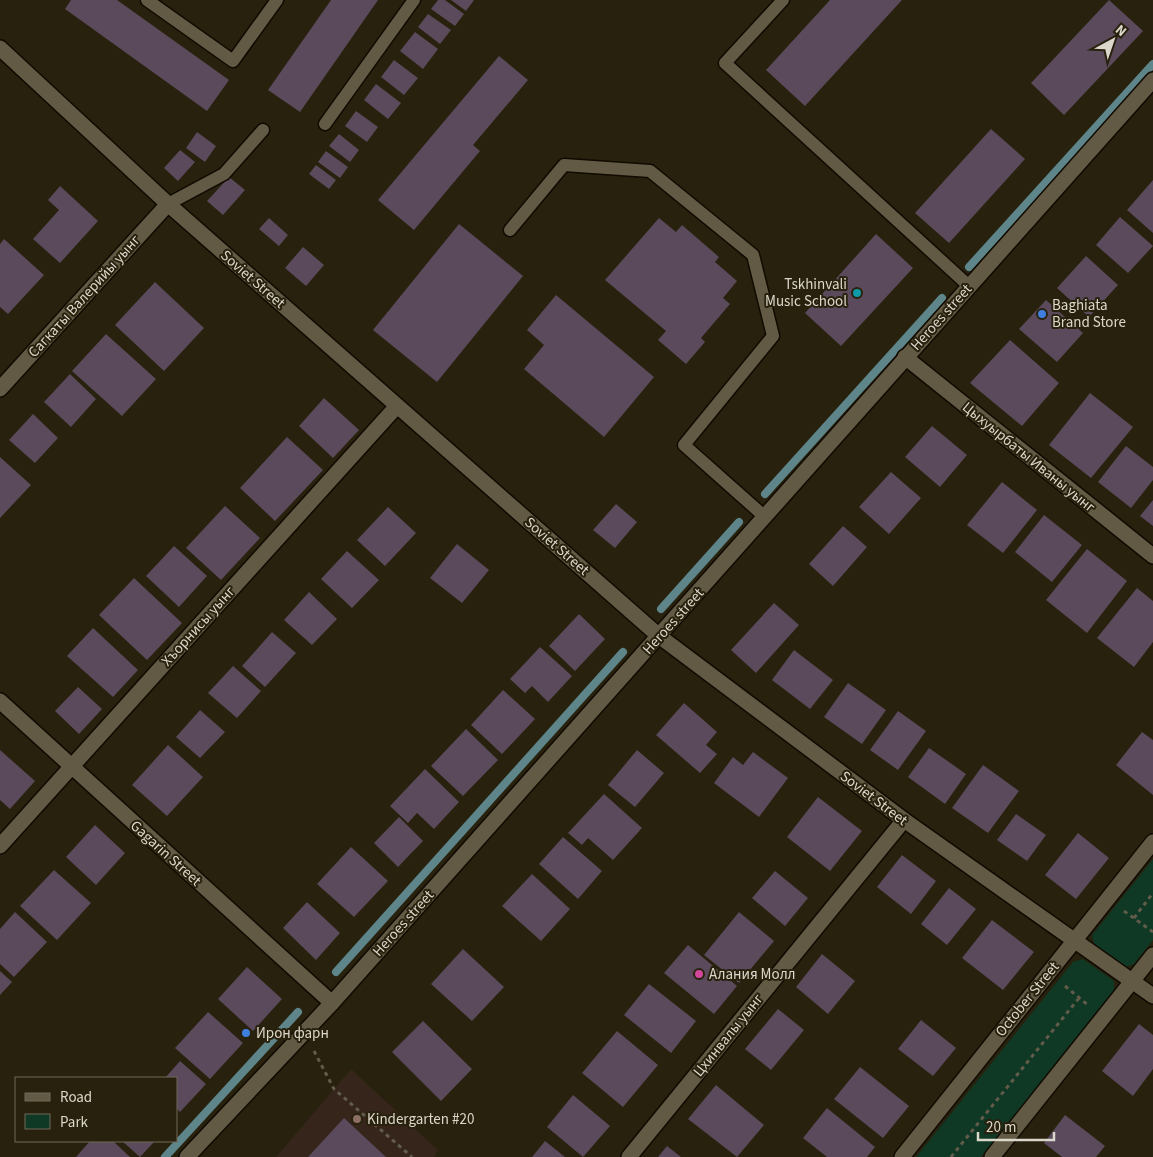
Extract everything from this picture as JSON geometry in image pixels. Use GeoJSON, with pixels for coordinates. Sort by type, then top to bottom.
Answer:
{"type":"FeatureCollection","features":[{"type":"Feature","properties":{"kind":"street","name":"Soviet Street"},"geometry":{"type":"LineString","coordinates":[[0,48],[168,204],[659,636],[904,820],[1153,996]]}},
{"type":"Feature","properties":{"kind":"street","name":"Heroes street"},"geometry":{"type":"LineString","coordinates":[[188,1157],[332,1003],[1153,80]]}},
{"type":"Feature","properties":{"kind":"street","name":"Сагкаты Валерийы уынг"},"geometry":{"type":"LineString","coordinates":[[0,389],[168,204]]}},
{"type":"Feature","properties":{"kind":"street","name":"Цыхуырбаты Иваны уынг"},"geometry":{"type":"LineString","coordinates":[[905,357],[1153,556]]}},
{"type":"Feature","properties":{"kind":"street","name":"Хъорнисы уынг"},"geometry":{"type":"LineString","coordinates":[[0,846],[397,406]]}},
{"type":"Feature","properties":{"kind":"street","name":"Gagarin Street"},"geometry":{"type":"LineString","coordinates":[[0,701],[332,1003]]}},
{"type":"Feature","properties":{"kind":"street","name":"Цхинвалы уынг"},"geometry":{"type":"LineString","coordinates":[[629,1157],[904,820]]}},
{"type":"Feature","properties":{"kind":"street","name":"October Street"},"geometry":{"type":"LineString","coordinates":[[902,1157],[1153,842]]}},
{"type":"Feature","properties":{"kind":"street"},"geometry":{"type":"LineString","coordinates":[[992,1157],[1153,955]]}},
{"type":"Feature","properties":{"kind":"lane"},"geometry":{"type":"LineString","coordinates":[[147,0],[233,61],[277,0]]}},
{"type":"Feature","properties":{"kind":"lane"},"geometry":{"type":"LineString","coordinates":[[325,124],[414,0]]}},
{"type":"Feature","properties":{"kind":"lane"},"geometry":{"type":"LineString","coordinates":[[784,0],[726,63],[969,286]]}},
{"type":"Feature","properties":{"kind":"lane"},"geometry":{"type":"LineString","coordinates":[[168,204],[224,174],[263,130]]}},
{"type":"Feature","properties":{"kind":"lane"},"geometry":{"type":"LineString","coordinates":[[510,230],[564,165],[650,171],[753,256],[773,336],[684,445],[765,517]]}},
{"type":"Feature","properties":{"kind":"path"},"geometry":{"type":"LineString","coordinates":[[1134,918],[1153,893]]}},
{"type":"Feature","properties":{"kind":"path"},"geometry":{"type":"LineString","coordinates":[[1107,900],[1153,932]]}},
{"type":"Feature","properties":{"kind":"path"},"geometry":{"type":"LineString","coordinates":[[1048,973],[1104,1017]]}},
{"type":"Feature","properties":{"kind":"path"},"geometry":{"type":"LineString","coordinates":[[951,1157],[1079,998]]}},
{"type":"Feature","properties":{"kind":"path"},"geometry":{"type":"LineString","coordinates":[[304,1032],[334,1089],[412,1157]]}},
{"type":"Feature","properties":{"kind":"shaded area","name":"Kindergarten #20"},"geometry":{"type":"Polygon","coordinates":[[[351,1069],[438,1150],[434,1157],[276,1157],[351,1069]]]}},
{"type":"Feature","properties":{"kind":"green space"},"geometry":{"type":"Polygon","coordinates":[[[1153,859],[1153,940],[1134,964],[1126,967],[1094,944],[1092,935],[1153,859]]]}},
{"type":"Feature","properties":{"kind":"green space"},"geometry":{"type":"Polygon","coordinates":[[[1083,959],[1114,981],[1114,990],[981,1157],[916,1157],[1073,962],[1083,959]]]}},
{"type":"Feature","properties":{"kind":"building"},"geometry":{"type":"Polygon","coordinates":[[[71,0],[117,0],[229,80],[207,111],[65,9],[71,0]]]}},
{"type":"Feature","properties":{"kind":"building"},"geometry":{"type":"Polygon","coordinates":[[[331,0],[378,0],[300,112],[268,90],[331,0]]]}},
{"type":"Feature","properties":{"kind":"building"},"geometry":{"type":"Polygon","coordinates":[[[438,0],[445,0],[464,14],[455,26],[431,9],[438,0]]]}},
{"type":"Feature","properties":{"kind":"building"},"geometry":{"type":"Polygon","coordinates":[[[451,0],[474,0],[466,11],[451,0]]]}},
{"type":"Feature","properties":{"kind":"building"},"geometry":{"type":"Polygon","coordinates":[[[830,0],[902,0],[805,106],[766,70],[830,0]]]}},
{"type":"Feature","properties":{"kind":"building"},"geometry":{"type":"Polygon","coordinates":[[[1109,0],[1143,31],[1064,115],[1031,83],[1109,0]]]}},
{"type":"Feature","properties":{"kind":"building"},"geometry":{"type":"Polygon","coordinates":[[[428,14],[451,30],[440,44],[418,27],[428,14]]]}},
{"type":"Feature","properties":{"kind":"building"},"geometry":{"type":"Polygon","coordinates":[[[415,32],[438,49],[423,69],[400,51],[415,32]]]}},
{"type":"Feature","properties":{"kind":"building"},"geometry":{"type":"Polygon","coordinates":[[[499,56],[528,80],[473,145],[480,151],[414,230],[378,200],[499,56]]]}},
{"type":"Feature","properties":{"kind":"building"},"geometry":{"type":"Polygon","coordinates":[[[394,60],[418,78],[404,95],[381,77],[394,60]]]}},
{"type":"Feature","properties":{"kind":"building"},"geometry":{"type":"Polygon","coordinates":[[[376,84],[401,103],[388,119],[364,100],[376,84]]]}},
{"type":"Feature","properties":{"kind":"building"},"geometry":{"type":"Polygon","coordinates":[[[356,111],[378,127],[367,142],[345,126],[356,111]]]}},
{"type":"Feature","properties":{"kind":"building"},"geometry":{"type":"Polygon","coordinates":[[[991,129],[1025,159],[949,243],[915,213],[991,129]]]}},
{"type":"Feature","properties":{"kind":"building"},"geometry":{"type":"Polygon","coordinates":[[[197,132],[216,146],[205,162],[186,148],[197,132]]]}},
{"type":"Feature","properties":{"kind":"building"},"geometry":{"type":"Polygon","coordinates":[[[339,134],[359,150],[350,162],[329,146],[339,134]]]}},
{"type":"Feature","properties":{"kind":"building"},"geometry":{"type":"Polygon","coordinates":[[[180,150],[195,162],[178,181],[164,168],[180,150]]]}},
{"type":"Feature","properties":{"kind":"building"},"geometry":{"type":"Polygon","coordinates":[[[326,151],[348,167],[340,178],[318,162],[326,151]]]}},
{"type":"Feature","properties":{"kind":"building"},"geometry":{"type":"Polygon","coordinates":[[[316,165],[336,180],[329,189],[309,174],[316,165]]]}},
{"type":"Feature","properties":{"kind":"building"},"geometry":{"type":"Polygon","coordinates":[[[229,177],[245,190],[223,215],[207,201],[229,177]]]}},
{"type":"Feature","properties":{"kind":"building"},"geometry":{"type":"Polygon","coordinates":[[[1153,180],[1153,233],[1127,210],[1153,180]]]}},
{"type":"Feature","properties":{"kind":"building"},"geometry":{"type":"Polygon","coordinates":[[[60,186],[98,221],[60,263],[33,239],[59,210],[48,200],[60,186]]]}},
{"type":"Feature","properties":{"kind":"building"},"geometry":{"type":"Polygon","coordinates":[[[1120,217],[1153,246],[1128,273],[1096,245],[1120,217]]]}},
{"type":"Feature","properties":{"kind":"building"},"geometry":{"type":"Polygon","coordinates":[[[269,218],[288,235],[279,246],[259,229],[269,218]]]}},
{"type":"Feature","properties":{"kind":"building"},"geometry":{"type":"Polygon","coordinates":[[[659,218],[676,232],[682,225],[719,257],[715,262],[737,281],[723,298],[730,304],[701,338],[705,342],[686,364],[658,340],[666,331],[605,280],[659,218]]]}},
{"type":"Feature","properties":{"kind":"building"},"geometry":{"type":"Polygon","coordinates":[[[459,224],[523,276],[437,382],[373,330],[459,224]]]}},
{"type":"Feature","properties":{"kind":"building","name":"Tskhinvali Music School"},"geometry":{"type":"Polygon","coordinates":[[[876,234],[913,268],[841,346],[805,313],[876,234]]]}},
{"type":"Feature","properties":{"kind":"building"},"geometry":{"type":"Polygon","coordinates":[[[4,239],[44,275],[8,314],[0,307],[0,244],[4,239]]]}},
{"type":"Feature","properties":{"kind":"building"},"geometry":{"type":"Polygon","coordinates":[[[303,247],[324,265],[306,286],[285,268],[303,247]]]}},
{"type":"Feature","properties":{"kind":"building"},"geometry":{"type":"Polygon","coordinates":[[[1086,256],[1118,285],[1089,317],[1057,288],[1086,256]]]}},
{"type":"Feature","properties":{"kind":"building"},"geometry":{"type":"Polygon","coordinates":[[[155,282],[204,328],[164,371],[115,325],[155,282]]]}},
{"type":"Feature","properties":{"kind":"building"},"geometry":{"type":"Polygon","coordinates":[[[556,295],[654,377],[604,437],[524,369],[544,345],[527,330],[556,295]]]}},
{"type":"Feature","properties":{"kind":"building"},"geometry":{"type":"Polygon","coordinates":[[[1046,300],[1083,333],[1057,362],[1019,329],[1046,300]]]}},
{"type":"Feature","properties":{"kind":"building"},"geometry":{"type":"Polygon","coordinates":[[[106,334],[156,379],[122,416],[72,371],[106,334]]]}},
{"type":"Feature","properties":{"kind":"building"},"geometry":{"type":"Polygon","coordinates":[[[1010,340],[1059,383],[1022,426],[970,383],[1010,340]]]}},
{"type":"Feature","properties":{"kind":"building"},"geometry":{"type":"Polygon","coordinates":[[[70,374],[96,399],[71,427],[44,402],[70,374]]]}},
{"type":"Feature","properties":{"kind":"building"},"geometry":{"type":"Polygon","coordinates":[[[1090,393],[1133,427],[1091,478],[1049,445],[1090,393]]]}},
{"type":"Feature","properties":{"kind":"building"},"geometry":{"type":"Polygon","coordinates":[[[324,398],[359,430],[333,458],[299,426],[324,398]]]}},
{"type":"Feature","properties":{"kind":"building"},"geometry":{"type":"Polygon","coordinates":[[[33,414],[58,438],[35,463],[9,440],[33,414]]]}},
{"type":"Feature","properties":{"kind":"building"},"geometry":{"type":"Polygon","coordinates":[[[932,426],[967,455],[940,487],[905,457],[932,426]]]}},
{"type":"Feature","properties":{"kind":"building"},"geometry":{"type":"Polygon","coordinates":[[[287,437],[323,470],[275,521],[240,488],[287,437]]]}},
{"type":"Feature","properties":{"kind":"building"},"geometry":{"type":"Polygon","coordinates":[[[1126,446],[1153,467],[1153,480],[1131,508],[1098,482],[1126,446]]]}},
{"type":"Feature","properties":{"kind":"building"},"geometry":{"type":"Polygon","coordinates":[[[0,457],[31,485],[0,518],[0,457]]]}},
{"type":"Feature","properties":{"kind":"building"},"geometry":{"type":"Polygon","coordinates":[[[891,472],[921,498],[889,534],[859,507],[891,472]]]}},
{"type":"Feature","properties":{"kind":"building"},"geometry":{"type":"Polygon","coordinates":[[[1002,482],[1037,510],[1003,553],[967,525],[1002,482]]]}},
{"type":"Feature","properties":{"kind":"building"},"geometry":{"type":"Polygon","coordinates":[[[1153,500],[1153,526],[1140,516],[1153,500]]]}},
{"type":"Feature","properties":{"kind":"building"},"geometry":{"type":"Polygon","coordinates":[[[616,504],[637,522],[615,548],[593,530],[616,504]]]}},
{"type":"Feature","properties":{"kind":"building"},"geometry":{"type":"Polygon","coordinates":[[[225,506],[260,538],[221,580],[186,548],[225,506]]]}},
{"type":"Feature","properties":{"kind":"building"},"geometry":{"type":"Polygon","coordinates":[[[388,507],[416,533],[385,566],[357,540],[388,507]]]}},
{"type":"Feature","properties":{"kind":"building"},"geometry":{"type":"Polygon","coordinates":[[[1044,515],[1082,545],[1052,582],[1015,552],[1044,515]]]}},
{"type":"Feature","properties":{"kind":"building"},"geometry":{"type":"Polygon","coordinates":[[[843,526],[867,547],[833,586],[809,564],[843,526]]]}},
{"type":"Feature","properties":{"kind":"building"},"geometry":{"type":"Polygon","coordinates":[[[457,544],[489,570],[462,603],[430,578],[457,544]]]}},
{"type":"Feature","properties":{"kind":"building"},"geometry":{"type":"Polygon","coordinates":[[[174,546],[207,576],[179,607],[146,576],[174,546]]]}},
{"type":"Feature","properties":{"kind":"building"},"geometry":{"type":"Polygon","coordinates":[[[1087,549],[1127,581],[1087,633],[1046,600],[1087,549]]]}},
{"type":"Feature","properties":{"kind":"building"},"geometry":{"type":"Polygon","coordinates":[[[347,551],[379,580],[352,608],[321,579],[347,551]]]}},
{"type":"Feature","properties":{"kind":"building"},"geometry":{"type":"Polygon","coordinates":[[[134,578],[182,623],[147,660],[99,615],[134,578]]]}},
{"type":"Feature","properties":{"kind":"building"},"geometry":{"type":"Polygon","coordinates":[[[1137,588],[1153,601],[1153,642],[1134,667],[1097,638],[1137,588]]]}},
{"type":"Feature","properties":{"kind":"building"},"geometry":{"type":"Polygon","coordinates":[[[309,592],[337,619],[312,645],[284,620],[309,592]]]}},
{"type":"Feature","properties":{"kind":"building"},"geometry":{"type":"Polygon","coordinates":[[[774,603],[799,625],[756,673],[731,650],[774,603]]]}},
{"type":"Feature","properties":{"kind":"building"},"geometry":{"type":"Polygon","coordinates":[[[579,614],[605,639],[575,671],[549,646],[579,614]]]}},
{"type":"Feature","properties":{"kind":"building"},"geometry":{"type":"Polygon","coordinates":[[[93,628],[138,670],[113,697],[67,656],[93,628]]]}},
{"type":"Feature","properties":{"kind":"building"},"geometry":{"type":"Polygon","coordinates":[[[272,632],[296,653],[265,687],[242,666],[272,632]]]}},
{"type":"Feature","properties":{"kind":"building"},"geometry":{"type":"Polygon","coordinates":[[[540,647],[572,676],[548,702],[532,686],[525,693],[510,679],[540,647]]]}},
{"type":"Feature","properties":{"kind":"building"},"geometry":{"type":"Polygon","coordinates":[[[794,650],[833,680],[810,709],[772,680],[794,650]]]}},
{"type":"Feature","properties":{"kind":"building"},"geometry":{"type":"Polygon","coordinates":[[[233,666],[261,691],[237,718],[208,693],[233,666]]]}},
{"type":"Feature","properties":{"kind":"building"},"geometry":{"type":"Polygon","coordinates":[[[848,683],[886,710],[862,744],[824,717],[848,683]]]}},
{"type":"Feature","properties":{"kind":"building"},"geometry":{"type":"Polygon","coordinates":[[[78,687],[102,709],[79,734],[55,711],[78,687]]]}},
{"type":"Feature","properties":{"kind":"building"},"geometry":{"type":"Polygon","coordinates":[[[503,690],[535,719],[502,754],[471,725],[503,690]]]}},
{"type":"Feature","properties":{"kind":"building"},"geometry":{"type":"Polygon","coordinates":[[[684,703],[717,732],[706,745],[717,754],[700,773],[656,735],[684,703]]]}},
{"type":"Feature","properties":{"kind":"building"},"geometry":{"type":"Polygon","coordinates":[[[200,710],[225,732],[200,758],[176,737],[200,710]]]}},
{"type":"Feature","properties":{"kind":"building"},"geometry":{"type":"Polygon","coordinates":[[[898,711],[926,731],[898,770],[870,750],[898,711]]]}},
{"type":"Feature","properties":{"kind":"building"},"geometry":{"type":"Polygon","coordinates":[[[466,729],[498,760],[463,796],[431,766],[466,729]]]}},
{"type":"Feature","properties":{"kind":"building"},"geometry":{"type":"Polygon","coordinates":[[[1142,732],[1153,740],[1153,795],[1116,765],[1142,732]]]}},
{"type":"Feature","properties":{"kind":"building"},"geometry":{"type":"Polygon","coordinates":[[[168,745],[203,777],[167,816],[132,785],[168,745]]]}},
{"type":"Feature","properties":{"kind":"building"},"geometry":{"type":"Polygon","coordinates":[[[929,748],[966,774],[945,804],[908,777],[929,748]]]}},
{"type":"Feature","properties":{"kind":"building"},"geometry":{"type":"Polygon","coordinates":[[[0,750],[35,781],[10,809],[0,800],[0,750]]]}},
{"type":"Feature","properties":{"kind":"building"},"geometry":{"type":"Polygon","coordinates":[[[637,750],[664,773],[635,807],[608,785],[637,750]]]}},
{"type":"Feature","properties":{"kind":"building"},"geometry":{"type":"Polygon","coordinates":[[[753,752],[788,778],[759,817],[714,783],[733,757],[743,765],[753,752]]]}},
{"type":"Feature","properties":{"kind":"building"},"geometry":{"type":"Polygon","coordinates":[[[983,765],[1019,791],[988,833],[952,808],[983,765]]]}},
{"type":"Feature","properties":{"kind":"building"},"geometry":{"type":"Polygon","coordinates":[[[425,769],[459,802],[434,829],[417,813],[408,823],[390,806],[425,769]]]}},
{"type":"Feature","properties":{"kind":"building"},"geometry":{"type":"Polygon","coordinates":[[[604,794],[642,828],[613,860],[588,838],[582,845],[568,833],[604,794]]]}},
{"type":"Feature","properties":{"kind":"building"},"geometry":{"type":"Polygon","coordinates":[[[818,797],[862,831],[830,871],[787,837],[818,797]]]}},
{"type":"Feature","properties":{"kind":"building"},"geometry":{"type":"Polygon","coordinates":[[[1016,814],[1046,835],[1027,861],[997,840],[1016,814]]]}},
{"type":"Feature","properties":{"kind":"building"},"geometry":{"type":"Polygon","coordinates":[[[399,817],[423,841],[398,867],[374,843],[399,817]]]}},
{"type":"Feature","properties":{"kind":"building"},"geometry":{"type":"Polygon","coordinates":[[[95,825],[125,853],[96,885],[66,857],[95,825]]]}},
{"type":"Feature","properties":{"kind":"building"},"geometry":{"type":"Polygon","coordinates":[[[1078,833],[1109,858],[1076,899],[1045,875],[1078,833]]]}},
{"type":"Feature","properties":{"kind":"building"},"geometry":{"type":"Polygon","coordinates":[[[563,837],[602,871],[578,899],[539,864],[563,837]]]}},
{"type":"Feature","properties":{"kind":"building"},"geometry":{"type":"Polygon","coordinates":[[[351,847],[388,881],[354,917],[317,884],[351,847]]]}},
{"type":"Feature","properties":{"kind":"building"},"geometry":{"type":"Polygon","coordinates":[[[902,855],[936,881],[911,914],[877,887],[902,855]]]}},
{"type":"Feature","properties":{"kind":"building"},"geometry":{"type":"Polygon","coordinates":[[[54,870],[91,903],[57,940],[20,906],[54,870]]]}},
{"type":"Feature","properties":{"kind":"building"},"geometry":{"type":"Polygon","coordinates":[[[775,871],[808,898],[785,926],[752,898],[775,871]]]}},
{"type":"Feature","properties":{"kind":"building"},"geometry":{"type":"Polygon","coordinates":[[[532,874],[570,909],[541,941],[502,906],[532,874]]]}},
{"type":"Feature","properties":{"kind":"building"},"geometry":{"type":"Polygon","coordinates":[[[949,888],[976,909],[947,945],[921,924],[949,888]]]}},
{"type":"Feature","properties":{"kind":"building"},"geometry":{"type":"Polygon","coordinates":[[[307,902],[340,933],[316,960],[283,928],[307,902]]]}},
{"type":"Feature","properties":{"kind":"building"},"geometry":{"type":"Polygon","coordinates":[[[15,912],[47,942],[14,977],[0,964],[0,929],[15,912]]]}},
{"type":"Feature","properties":{"kind":"building"},"geometry":{"type":"Polygon","coordinates":[[[739,912],[774,941],[739,983],[704,955],[739,912]]]}},
{"type":"Feature","properties":{"kind":"building"},"geometry":{"type":"Polygon","coordinates":[[[992,920],[1034,952],[1003,990],[962,958],[992,920]]]}},
{"type":"Feature","properties":{"kind":"building"},"geometry":{"type":"Polygon","coordinates":[[[688,945],[737,986],[714,1014],[664,973],[688,945]]]}},
{"type":"Feature","properties":{"kind":"building"},"geometry":{"type":"Polygon","coordinates":[[[463,949],[504,987],[472,1021],[431,984],[463,949]]]}},
{"type":"Feature","properties":{"kind":"building"},"geometry":{"type":"Polygon","coordinates":[[[822,954],[855,981],[828,1014],[796,987],[822,954]]]}},
{"type":"Feature","properties":{"kind":"building"},"geometry":{"type":"Polygon","coordinates":[[[247,967],[282,999],[253,1031],[218,999],[247,967]]]}},
{"type":"Feature","properties":{"kind":"building"},"geometry":{"type":"Polygon","coordinates":[[[0,971],[12,982],[0,995],[0,971]]]}},
{"type":"Feature","properties":{"kind":"building"},"geometry":{"type":"Polygon","coordinates":[[[649,984],[696,1021],[671,1053],[624,1015],[649,984]]]}},
{"type":"Feature","properties":{"kind":"building"},"geometry":{"type":"Polygon","coordinates":[[[778,1009],[804,1030],[771,1070],[745,1049],[778,1009]]]}},
{"type":"Feature","properties":{"kind":"building"},"geometry":{"type":"Polygon","coordinates":[[[208,1012],[243,1043],[210,1079],[175,1048],[208,1012]]]}},
{"type":"Feature","properties":{"kind":"building"},"geometry":{"type":"Polygon","coordinates":[[[921,1020],[956,1048],[933,1076],[898,1049],[921,1020]]]}},
{"type":"Feature","properties":{"kind":"building"},"geometry":{"type":"Polygon","coordinates":[[[423,1021],[472,1069],[441,1101],[392,1052],[423,1021]]]}},
{"type":"Feature","properties":{"kind":"building"},"geometry":{"type":"Polygon","coordinates":[[[1139,1024],[1153,1035],[1153,1069],[1133,1096],[1102,1071],[1139,1024]]]}},
{"type":"Feature","properties":{"kind":"building"},"geometry":{"type":"Polygon","coordinates":[[[617,1031],[658,1065],[623,1107],[582,1073],[617,1031]]]}},
{"type":"Feature","properties":{"kind":"building"},"geometry":{"type":"Polygon","coordinates":[[[180,1061],[206,1084],[180,1112],[178,1110],[178,1077],[166,1077],[180,1061]]]}},
{"type":"Feature","properties":{"kind":"building"},"geometry":{"type":"Polygon","coordinates":[[[860,1067],[909,1106],[883,1138],[834,1099],[860,1067]]]}},
{"type":"Feature","properties":{"kind":"building"},"geometry":{"type":"Polygon","coordinates":[[[716,1085],[764,1125],[737,1157],[688,1119],[716,1085]]]}},
{"type":"Feature","properties":{"kind":"building"},"geometry":{"type":"Polygon","coordinates":[[[573,1095],[610,1126],[583,1157],[547,1127],[573,1095]]]}},
{"type":"Feature","properties":{"kind":"building"},"geometry":{"type":"Polygon","coordinates":[[[827,1108],[875,1147],[867,1157],[827,1157],[803,1138],[827,1108]]]}},
{"type":"Feature","properties":{"kind":"building"},"geometry":{"type":"Polygon","coordinates":[[[1065,1115],[1105,1146],[1096,1157],[1062,1157],[1044,1143],[1065,1115]]]}},
{"type":"Feature","properties":{"kind":"building"},"geometry":{"type":"Polygon","coordinates":[[[344,1118],[386,1157],[308,1157],[344,1118]]]}},
{"type":"Feature","properties":{"kind":"building"},"geometry":{"type":"Polygon","coordinates":[[[545,1141],[565,1157],[532,1157],[545,1141]]]}},
{"type":"Feature","properties":{"kind":"building"},"geometry":{"type":"Polygon","coordinates":[[[89,1142],[114,1142],[130,1157],[76,1157],[89,1142]]]}},
{"type":"Feature","properties":{"kind":"building"},"geometry":{"type":"Polygon","coordinates":[[[123,1142],[154,1142],[140,1157],[123,1142]]]}},
{"type":"Feature","properties":{"kind":"building"},"geometry":{"type":"Polygon","coordinates":[[[667,1146],[681,1157],[658,1157],[667,1146]]]}},
{"type":"Feature","properties":{"kind":"waterway"},"geometry":{"type":"LineString","coordinates":[[969,267],[1153,64]]}},
{"type":"Feature","properties":{"kind":"waterway"},"geometry":{"type":"LineString","coordinates":[[765,494],[942,298]]}},
{"type":"Feature","properties":{"kind":"waterway"},"geometry":{"type":"LineString","coordinates":[[661,609],[739,522]]}},
{"type":"Feature","properties":{"kind":"waterway"},"geometry":{"type":"LineString","coordinates":[[336,972],[623,652]]}},
{"type":"Feature","properties":{"kind":"waterway"},"geometry":{"type":"LineString","coordinates":[[165,1157],[298,1012]]}},
{"type":"Feature","properties":{"kind":"place","name":"Tskhinvali Music School"},"geometry":{"type":"Point","coordinates":[857,293]}},
{"type":"Feature","properties":{"kind":"place","name":"Baghiata Brand Store"},"geometry":{"type":"Point","coordinates":[1042,314]}},
{"type":"Feature","properties":{"kind":"place","name":"Алания Молл"},"geometry":{"type":"Point","coordinates":[699,974]}},
{"type":"Feature","properties":{"kind":"place","name":"Ирон фарн"},"geometry":{"type":"Point","coordinates":[246,1033]}},
{"type":"Feature","properties":{"kind":"place","name":"Kindergarten #20"},"geometry":{"type":"Point","coordinates":[357,1119]}}]}
